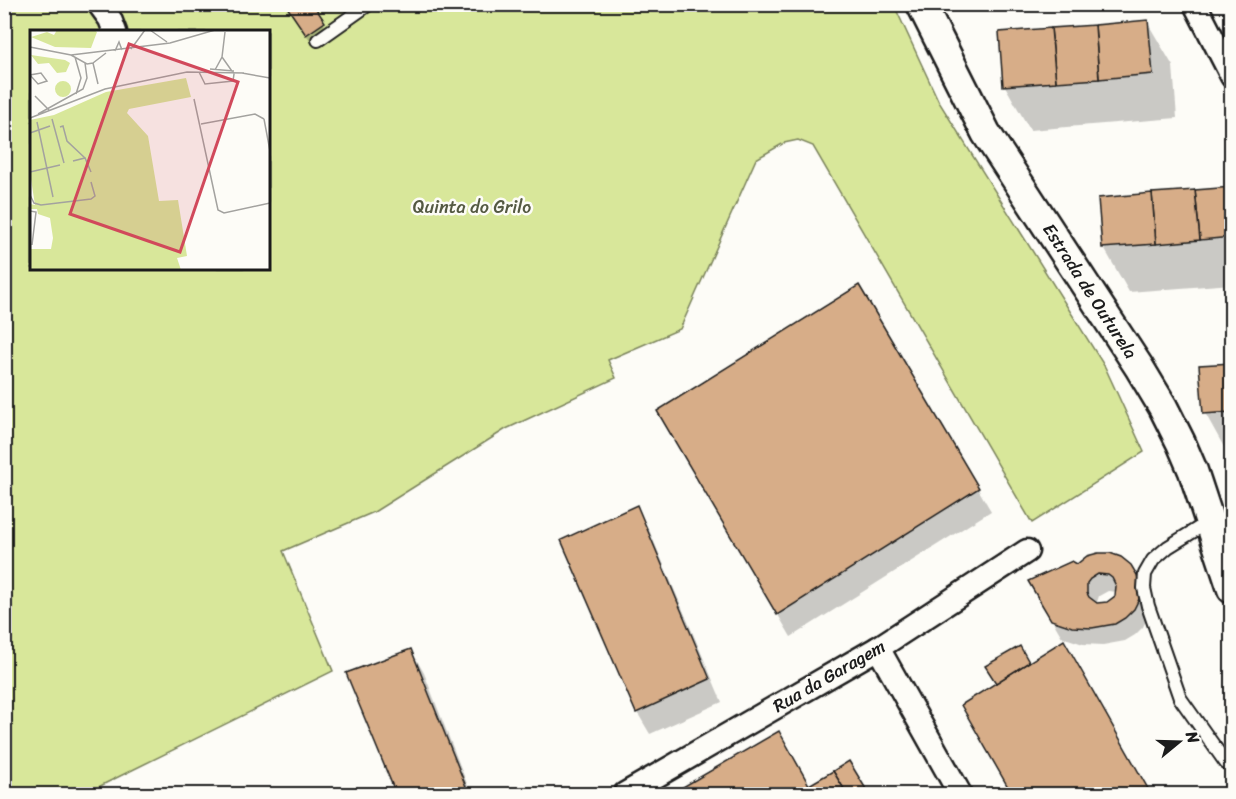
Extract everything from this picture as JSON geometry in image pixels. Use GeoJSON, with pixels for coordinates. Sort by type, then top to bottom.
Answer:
{"type":"FeatureCollection","features":[{"type":"Feature","properties":{"kind":"street"},"geometry":{"type":"LineString","coordinates":[[99,4],[114,30]]}},
{"type":"Feature","properties":{"kind":"street","name":"Estrada de Outurela"},"geometry":{"type":"LineString","coordinates":[[921,4],[986,133],[1133,357],[1163,407],[1221,523]]}},
{"type":"Feature","properties":{"kind":"street","name":"Estrada de Outurela"},"geometry":{"type":"LineString","coordinates":[[942,4],[1000,119],[1180,399],[1211,464],[1232,589]]}},
{"type":"Feature","properties":{"kind":"street"},"geometry":{"type":"LineString","coordinates":[[1195,4],[1232,76]]}},
{"type":"Feature","properties":{"kind":"street"},"geometry":{"type":"LineString","coordinates":[[1205,26],[1232,39]]}},
{"type":"Feature","properties":{"kind":"street","name":"Rua da Garagem"},"geometry":{"type":"LineString","coordinates":[[625,795],[878,648],[1028,551]]}},
{"type":"Feature","properties":{"kind":"street"},"geometry":{"type":"LineString","coordinates":[[878,648],[960,795]]}},
{"type":"Feature","properties":{"kind":"lane"},"geometry":{"type":"LineString","coordinates":[[318,40],[369,4]]}},
{"type":"Feature","properties":{"kind":"lane"},"geometry":{"type":"LineString","coordinates":[[1221,523],[1168,547],[1154,560],[1145,574],[1144,588],[1180,698],[1226,763],[1232,766]]}},
{"type":"Feature","properties":{"kind":"green space","name":"Quinta do Grilo"},"geometry":{"type":"Polygon","coordinates":[[[5,5],[894,5],[939,102],[1105,367],[1144,452],[1032,523],[813,146],[798,140],[784,143],[756,159],[680,329],[608,360],[616,378],[506,429],[374,512],[283,551],[333,671],[86,794],[5,794],[5,5]]]}},
{"type":"Feature","properties":{"kind":"building"},"geometry":{"type":"Polygon","coordinates":[[[285,4],[313,4],[325,22],[306,35],[285,4]]]}},
{"type":"Feature","properties":{"kind":"building"},"geometry":{"type":"Polygon","coordinates":[[[1148,20],[1153,74],[1099,79],[1095,25],[1148,20]]]}},
{"type":"Feature","properties":{"kind":"building"},"geometry":{"type":"Polygon","coordinates":[[[1095,25],[1099,79],[1056,82],[1051,28],[1095,25]]]}},
{"type":"Feature","properties":{"kind":"building"},"geometry":{"type":"Polygon","coordinates":[[[1051,28],[1056,82],[1003,86],[999,32],[1051,28]]]}},
{"type":"Feature","properties":{"kind":"building"},"geometry":{"type":"Polygon","coordinates":[[[1232,187],[1232,237],[1200,240],[1195,190],[1232,187]]]}},
{"type":"Feature","properties":{"kind":"building"},"geometry":{"type":"Polygon","coordinates":[[[1195,190],[1200,240],[1156,244],[1152,193],[1195,190]]]}},
{"type":"Feature","properties":{"kind":"building"},"geometry":{"type":"Polygon","coordinates":[[[1152,193],[1156,244],[1102,248],[1098,198],[1152,193]]]}},
{"type":"Feature","properties":{"kind":"building"},"geometry":{"type":"Polygon","coordinates":[[[859,285],[979,488],[777,615],[657,411],[859,285]]]}},
{"type":"Feature","properties":{"kind":"building"},"geometry":{"type":"Polygon","coordinates":[[[1232,363],[1232,412],[1203,414],[1199,365],[1232,363]]]}},
{"type":"Feature","properties":{"kind":"building"},"geometry":{"type":"Polygon","coordinates":[[[637,505],[710,679],[636,713],[561,540],[637,505]]]}},
{"type":"Feature","properties":{"kind":"building"},"geometry":{"type":"Polygon","coordinates":[[[1110,553],[1121,557],[1131,565],[1137,575],[1140,586],[1139,599],[1134,609],[1115,624],[1092,628],[1072,627],[1051,620],[1028,581],[1072,561],[1077,564],[1087,556],[1110,553]],[[1098,574],[1087,583],[1089,597],[1097,603],[1107,602],[1115,596],[1116,586],[1108,575],[1098,574]]]}},
{"type":"Feature","properties":{"kind":"building"},"geometry":{"type":"Polygon","coordinates":[[[1064,640],[1151,794],[1012,794],[961,705],[1064,640]]]}},
{"type":"Feature","properties":{"kind":"building"},"geometry":{"type":"Polygon","coordinates":[[[1020,646],[1029,662],[996,683],[985,666],[1020,646]]]}},
{"type":"Feature","properties":{"kind":"building"},"geometry":{"type":"Polygon","coordinates":[[[411,649],[469,794],[396,794],[346,673],[411,649]]]}},
{"type":"Feature","properties":{"kind":"building"},"geometry":{"type":"Polygon","coordinates":[[[779,731],[809,785],[793,794],[678,794],[676,791],[779,731]]]}},
{"type":"Feature","properties":{"kind":"building"},"geometry":{"type":"Polygon","coordinates":[[[849,761],[869,794],[847,794],[833,771],[849,761]]]}},
{"type":"Feature","properties":{"kind":"building"},"geometry":{"type":"Polygon","coordinates":[[[833,771],[847,794],[793,794],[809,785],[833,771]]]}}]}
